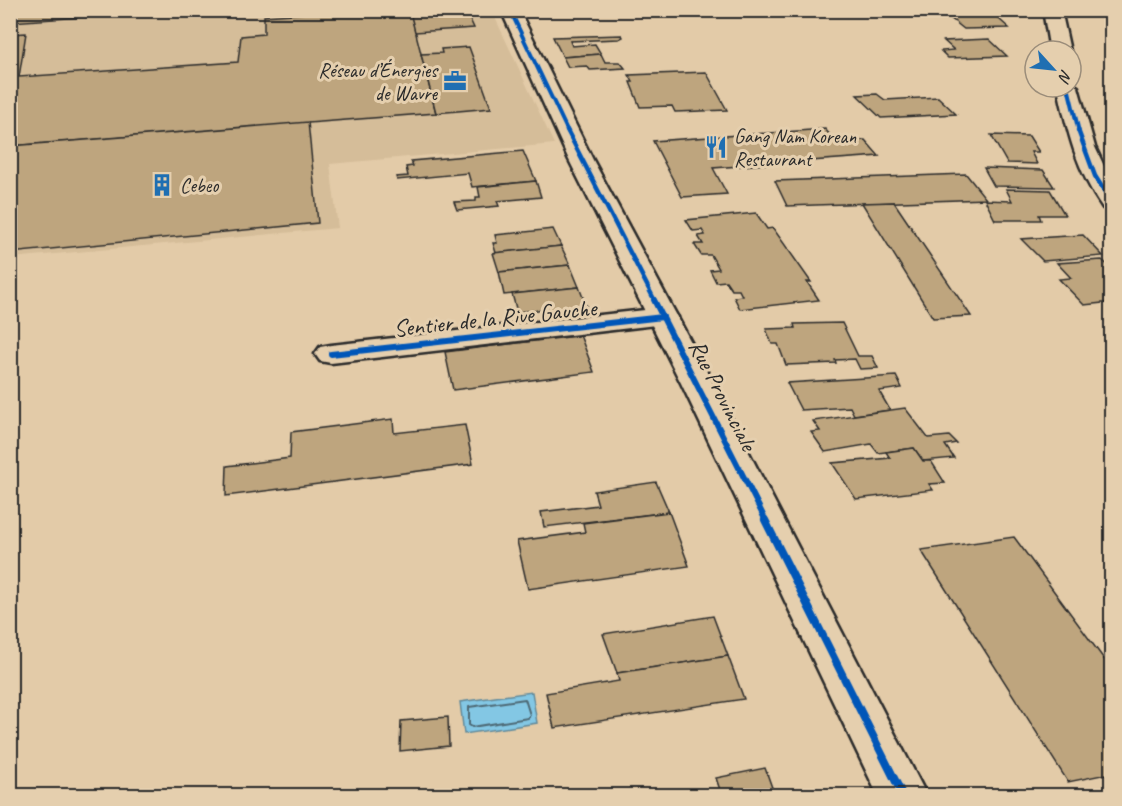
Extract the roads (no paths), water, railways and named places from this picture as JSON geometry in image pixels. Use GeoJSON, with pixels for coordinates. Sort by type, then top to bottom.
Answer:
{"type":"FeatureCollection","features":[{"type":"Feature","properties":{"kind":"main road","name":"Rue Provinciale"},"geometry":{"type":"LineString","coordinates":[[510,10],[581,160],[663,317],[903,795]]}},
{"type":"Feature","properties":{"kind":"main road"},"geometry":{"type":"LineString","coordinates":[[1052,10],[1058,39]]}},
{"type":"Feature","properties":{"kind":"main road"},"geometry":{"type":"LineString","coordinates":[[1070,99],[1087,158],[1102,190],[1112,203]]}},
{"type":"Feature","properties":{"kind":"main road","name":"Sentier de la Rive Gauche"},"geometry":{"type":"LineString","coordinates":[[332,354],[663,317]]}},
{"type":"Feature","properties":{"kind":"water"},"geometry":{"type":"Polygon","coordinates":[[[532,692],[537,723],[464,734],[460,702],[532,692]]]}},
{"type":"Feature","properties":{"kind":"place","name":"Réseau d’Énergies de Wavre"},"geometry":{"type":"Point","coordinates":[455,81]}},
{"type":"Feature","properties":{"kind":"place","name":"Gang Nam Korean Restaurant"},"geometry":{"type":"Point","coordinates":[716,147]}},
{"type":"Feature","properties":{"kind":"place","name":"Cebeo"},"geometry":{"type":"Point","coordinates":[162,185]}}]}
